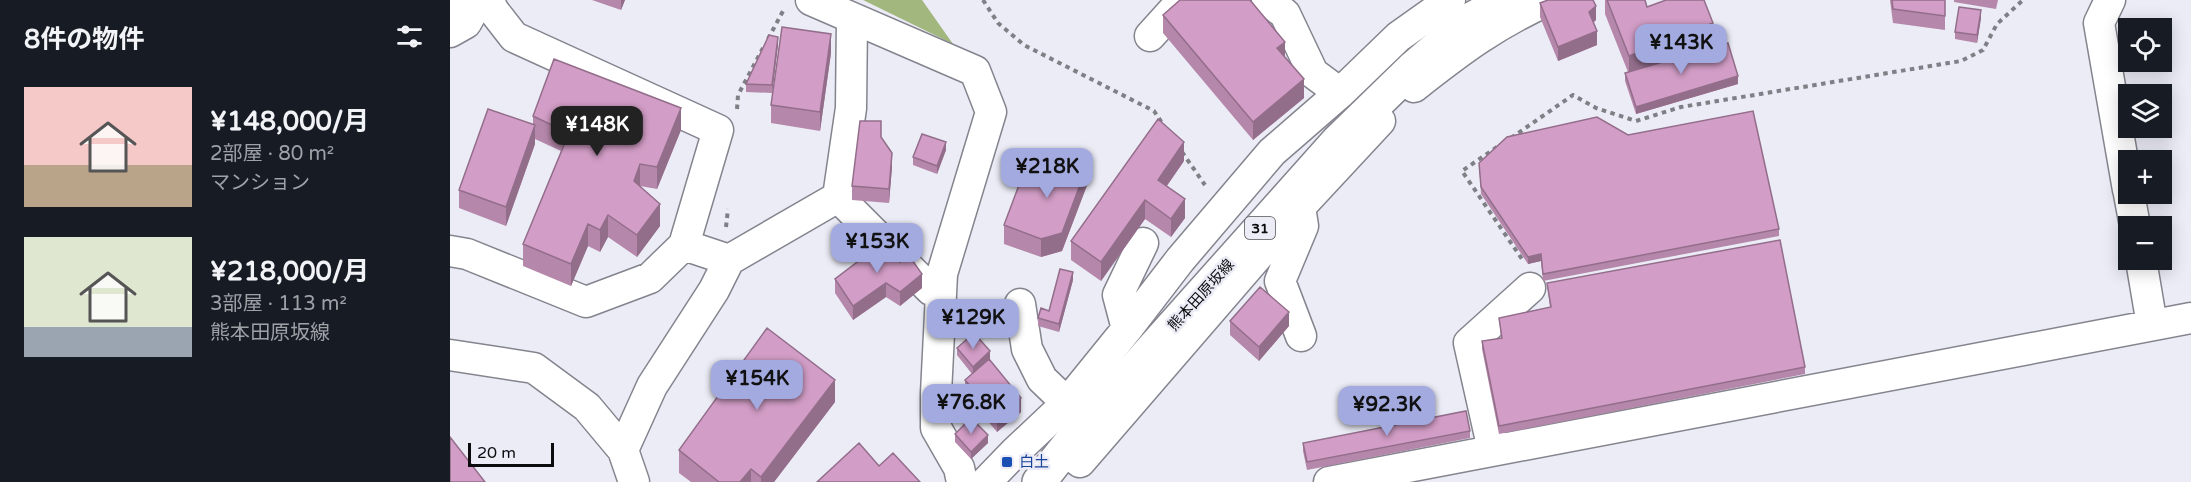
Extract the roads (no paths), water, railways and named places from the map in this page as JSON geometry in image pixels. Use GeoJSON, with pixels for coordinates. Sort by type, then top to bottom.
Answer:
{"type":"FeatureCollection","features":[{"type":"Feature","properties":{"kind":"main road","name":"熊本田原坂線"},"geometry":{"type":"LineString","coordinates":[[1039,482],[1079,430],[1338,141],[1413,68],[1468,21],[1506,0]]}},
{"type":"Feature","properties":{"kind":"street"},"geometry":{"type":"LineString","coordinates":[[450,32],[466,23],[479,0]]}},
{"type":"Feature","properties":{"kind":"street"},"geometry":{"type":"LineString","coordinates":[[450,251],[466,254],[586,302],[650,278],[684,245],[718,130],[514,37],[493,10],[489,0]]}},
{"type":"Feature","properties":{"kind":"street"},"geometry":{"type":"LineString","coordinates":[[1150,36],[1179,4],[1186,0]]}},
{"type":"Feature","properties":{"kind":"street"},"geometry":{"type":"LineString","coordinates":[[1079,430],[1128,329],[1180,260],[1272,152],[1340,93],[1398,37],[1450,0]]}},
{"type":"Feature","properties":{"kind":"street"},"geometry":{"type":"LineString","coordinates":[[986,482],[1015,452],[1079,430],[1300,207],[1409,90],[1467,45],[1523,11],[1550,0]]}},
{"type":"Feature","properties":{"kind":"street"},"geometry":{"type":"LineString","coordinates":[[2110,0],[2098,23],[2121,150]]}},
{"type":"Feature","properties":{"kind":"street"},"geometry":{"type":"LineString","coordinates":[[798,5],[852,18],[975,71],[984,89],[991,112],[942,274],[936,428],[959,468],[962,482]]}},
{"type":"Feature","properties":{"kind":"street"},"geometry":{"type":"LineString","coordinates":[[1281,5],[1313,74],[1340,93]]}},
{"type":"Feature","properties":{"kind":"street"},"geometry":{"type":"LineString","coordinates":[[838,197],[851,108],[852,18]]}},
{"type":"Feature","properties":{"kind":"street"},"geometry":{"type":"LineString","coordinates":[[623,450],[652,386],[714,290],[729,260],[838,197]]}},
{"type":"Feature","properties":{"kind":"street"},"geometry":{"type":"LineString","coordinates":[[838,197],[941,299]]}},
{"type":"Feature","properties":{"kind":"street"},"geometry":{"type":"LineString","coordinates":[[1300,207],[1303,226],[1280,281],[1301,336]]}},
{"type":"Feature","properties":{"kind":"street"},"geometry":{"type":"LineString","coordinates":[[1128,329],[1118,295],[1143,243]]}},
{"type":"Feature","properties":{"kind":"street"},"geometry":{"type":"LineString","coordinates":[[684,245],[729,260]]}},
{"type":"Feature","properties":{"kind":"street"},"geometry":{"type":"LineString","coordinates":[[2143,270],[2152,325]]}},
{"type":"Feature","properties":{"kind":"street"},"geometry":{"type":"LineString","coordinates":[[1492,450],[1469,343],[1530,288]]}},
{"type":"Feature","properties":{"kind":"street"},"geometry":{"type":"LineString","coordinates":[[1020,304],[1027,349],[1042,379],[1079,430],[1093,482]]}},
{"type":"Feature","properties":{"kind":"street"},"geometry":{"type":"LineString","coordinates":[[1329,482],[2191,318]]}},
{"type":"Feature","properties":{"kind":"street"},"geometry":{"type":"LineString","coordinates":[[450,355],[534,368],[586,407],[623,450],[634,482]]}},
{"type":"Feature","properties":{"kind":"place","name":"白土"},"geometry":{"type":"Point","coordinates":[1007,462]}}]}
